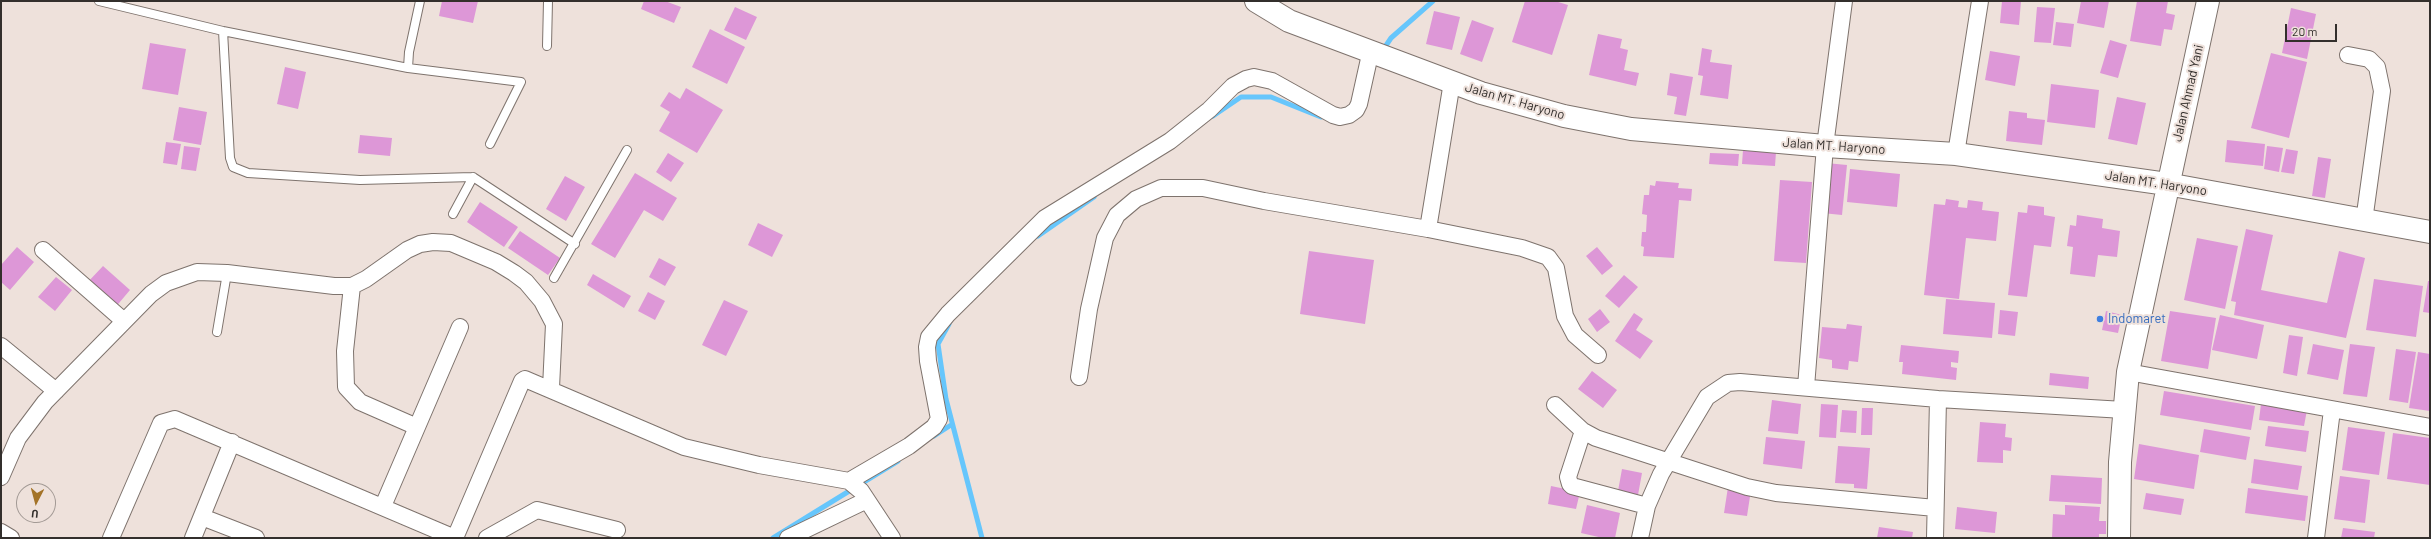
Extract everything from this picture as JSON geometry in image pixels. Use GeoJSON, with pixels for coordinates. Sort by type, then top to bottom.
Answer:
{"type":"FeatureCollection","features":[{"type":"Feature","properties":{"kind":"street","name":"Jalan MT. Haryono"},"geometry":{"type":"LineString","coordinates":[[1256,1],[1290,21],[1481,93],[1564,116],[1631,129],[1825,146],[1956,154],[2167,184],[2430,232]]}},
{"type":"Feature","properties":{"kind":"street"},"geometry":{"type":"LineString","coordinates":[[1806,387],[1825,146],[1844,1]]}},
{"type":"Feature","properties":{"kind":"street"},"geometry":{"type":"LineString","coordinates":[[1956,154],[1980,1]]}},
{"type":"Feature","properties":{"kind":"street","name":"Jalan Ahmad Yani"},"geometry":{"type":"LineString","coordinates":[[2119,538],[2120,462],[2128,372],[2167,184],[2208,1]]}},
{"type":"Feature","properties":{"kind":"street"},"geometry":{"type":"LineString","coordinates":[[788,538],[858,489],[934,427],[939,419],[928,361],[929,337],[948,314],[1045,218],[1170,141],[1209,110],[1233,86],[1246,79],[1259,77],[1283,85],[1333,115],[1340,117],[1352,113],[1356,110],[1363,92],[1365,67],[1380,54]]}},
{"type":"Feature","properties":{"kind":"street"},"geometry":{"type":"LineString","coordinates":[[2348,55],[2369,59],[2377,66],[2382,91],[2364,220]]}},
{"type":"Feature","properties":{"kind":"street"},"geometry":{"type":"LineString","coordinates":[[1428,229],[1452,82]]}},
{"type":"Feature","properties":{"kind":"street"},"geometry":{"type":"LineString","coordinates":[[1080,377],[1090,309],[1105,238],[1117,215],[1136,199],[1161,188],[1203,188],[1264,202],[1428,229],[1522,248],[1548,257],[1556,268],[1565,316],[1575,334],[1598,355]]}},
{"type":"Feature","properties":{"kind":"street"},"geometry":{"type":"LineString","coordinates":[[1,477],[18,438],[37,412],[56,391],[151,294],[166,283],[197,272],[227,273],[334,286],[352,286],[366,279],[407,250],[433,242],[451,243],[496,262],[526,282],[550,314],[554,324],[555,337],[551,388]]}},
{"type":"Feature","properties":{"kind":"street"},"geometry":{"type":"LineString","coordinates":[[43,250],[124,321]]}},
{"type":"Feature","properties":{"kind":"street"},"geometry":{"type":"LineString","coordinates":[[352,286],[345,351],[346,387],[360,402],[417,427]]}},
{"type":"Feature","properties":{"kind":"street"},"geometry":{"type":"LineString","coordinates":[[383,506],[460,327]]}},
{"type":"Feature","properties":{"kind":"street"},"geometry":{"type":"LineString","coordinates":[[1,346],[56,391]]}},
{"type":"Feature","properties":{"kind":"street"},"geometry":{"type":"LineString","coordinates":[[2128,372],[2430,427]]}},
{"type":"Feature","properties":{"kind":"street"},"geometry":{"type":"LineString","coordinates":[[111,538],[162,423],[175,419],[383,506],[455,538],[522,380],[530,379],[684,447],[858,489],[892,538]]}},
{"type":"Feature","properties":{"kind":"street"},"geometry":{"type":"LineString","coordinates":[[1640,538],[1647,506],[1662,474],[1699,409],[1707,396],[1728,384],[1740,382],[1938,399],[2124,410]]}},
{"type":"Feature","properties":{"kind":"street"},"geometry":{"type":"LineString","coordinates":[[1935,538],[1938,399]]}},
{"type":"Feature","properties":{"kind":"street"},"geometry":{"type":"LineString","coordinates":[[1555,405],[1583,431],[1596,438],[1670,461],[1746,488],[1776,493],[1935,508]]}},
{"type":"Feature","properties":{"kind":"street"},"geometry":{"type":"LineString","coordinates":[[2316,538],[2332,410]]}},
{"type":"Feature","properties":{"kind":"street"},"geometry":{"type":"LineString","coordinates":[[1583,431],[1568,477],[1570,484],[1647,506]]}},
{"type":"Feature","properties":{"kind":"street"},"geometry":{"type":"LineString","coordinates":[[193,538],[232,442]]}},
{"type":"Feature","properties":{"kind":"street"},"geometry":{"type":"LineString","coordinates":[[487,538],[537,510],[617,530]]}},
{"type":"Feature","properties":{"kind":"street"},"geometry":{"type":"LineString","coordinates":[[202,517],[250,535]]}},
{"type":"Feature","properties":{"kind":"street"},"geometry":{"type":"LineString","coordinates":[[1,532],[11,538]]}},
{"type":"Feature","properties":{"kind":"street"},"geometry":{"type":"LineString","coordinates":[[228,538],[250,535]]}},
{"type":"Feature","properties":{"kind":"lane"},"geometry":{"type":"LineString","coordinates":[[99,1],[223,31],[408,68],[521,82],[490,144]]}},
{"type":"Feature","properties":{"kind":"lane"},"geometry":{"type":"LineString","coordinates":[[408,68],[410,46],[420,1]]}},
{"type":"Feature","properties":{"kind":"lane"},"geometry":{"type":"LineString","coordinates":[[547,46],[548,1]]}},
{"type":"Feature","properties":{"kind":"lane"},"geometry":{"type":"LineString","coordinates":[[223,31],[230,158],[233,167],[248,173],[360,180],[473,177],[575,244]]}},
{"type":"Feature","properties":{"kind":"lane"},"geometry":{"type":"LineString","coordinates":[[554,278],[575,244],[627,150]]}},
{"type":"Feature","properties":{"kind":"lane"},"geometry":{"type":"LineString","coordinates":[[453,214],[473,177]]}},
{"type":"Feature","properties":{"kind":"lane"},"geometry":{"type":"LineString","coordinates":[[217,332],[227,273]]}},
{"type":"Feature","properties":{"kind":"building"},"geometry":{"type":"Polygon","coordinates":[[[442,1],[478,1],[473,23],[439,16],[442,1]]]}},
{"type":"Feature","properties":{"kind":"building"},"geometry":{"type":"Polygon","coordinates":[[[644,1],[665,1],[681,7],[674,23],[641,9],[644,1]]]}},
{"type":"Feature","properties":{"kind":"building"},"geometry":{"type":"Polygon","coordinates":[[[1525,1],[1555,1],[1568,5],[1552,55],[1512,42],[1525,1]]]}},
{"type":"Feature","properties":{"kind":"building"},"geometry":{"type":"Polygon","coordinates":[[[2002,1],[2021,1],[2019,25],[2000,23],[2002,1]]]}},
{"type":"Feature","properties":{"kind":"building"},"geometry":{"type":"Polygon","coordinates":[[[2081,1],[2109,1],[2104,28],[2077,23],[2081,1]]]}},
{"type":"Feature","properties":{"kind":"building"},"geometry":{"type":"Polygon","coordinates":[[[2137,1],[2168,1],[2166,13],[2175,15],[2172,30],[2164,29],[2161,46],[2130,41],[2137,1]]]}},
{"type":"Feature","properties":{"kind":"building"},"geometry":{"type":"Polygon","coordinates":[[[735,7],[757,17],[746,40],[724,30],[735,7]]]}},
{"type":"Feature","properties":{"kind":"building"},"geometry":{"type":"Polygon","coordinates":[[[2037,7],[2055,8],[2051,43],[2034,42],[2037,7]]]}},
{"type":"Feature","properties":{"kind":"building"},"geometry":{"type":"Polygon","coordinates":[[[2291,8],[2316,14],[2307,59],[2282,53],[2291,8]]]}},
{"type":"Feature","properties":{"kind":"building"},"geometry":{"type":"Polygon","coordinates":[[[1434,11],[1460,17],[1452,50],[1426,44],[1434,11]]]}},
{"type":"Feature","properties":{"kind":"building"},"geometry":{"type":"Polygon","coordinates":[[[1472,20],[1494,28],[1482,62],[1460,54],[1472,20]]]}},
{"type":"Feature","properties":{"kind":"building"},"geometry":{"type":"Polygon","coordinates":[[[2056,22],[2074,24],[2071,47],[2053,45],[2056,22]]]}},
{"type":"Feature","properties":{"kind":"building"},"geometry":{"type":"Polygon","coordinates":[[[710,29],[745,47],[727,84],[692,67],[710,29]]]}},
{"type":"Feature","properties":{"kind":"building"},"geometry":{"type":"Polygon","coordinates":[[[1598,34],[1622,39],[1620,48],[1628,50],[1624,70],[1639,73],[1636,86],[1589,75],[1598,34]]]}},
{"type":"Feature","properties":{"kind":"building"},"geometry":{"type":"Polygon","coordinates":[[[2110,40],[2127,45],[2118,78],[2100,73],[2110,40]]]}},
{"type":"Feature","properties":{"kind":"building"},"geometry":{"type":"Polygon","coordinates":[[[150,43],[186,49],[178,95],[142,89],[150,43]]]}},
{"type":"Feature","properties":{"kind":"building"},"geometry":{"type":"Polygon","coordinates":[[[1702,48],[1712,50],[1710,62],[1732,65],[1728,99],[1700,95],[1703,76],[1698,75],[1702,48]]]}},
{"type":"Feature","properties":{"kind":"building"},"geometry":{"type":"Polygon","coordinates":[[[1990,51],[2020,56],[2015,86],[1985,80],[1990,51]]]}},
{"type":"Feature","properties":{"kind":"building"},"geometry":{"type":"Polygon","coordinates":[[[2271,53],[2307,62],[2289,138],[2251,128],[2271,53]]]}},
{"type":"Feature","properties":{"kind":"building"},"geometry":{"type":"Polygon","coordinates":[[[285,67],[306,72],[298,109],[277,104],[285,67]]]}},
{"type":"Feature","properties":{"kind":"building"},"geometry":{"type":"Polygon","coordinates":[[[1670,73],[1693,77],[1686,116],[1674,114],[1677,97],[1667,95],[1670,73]]]}},
{"type":"Feature","properties":{"kind":"building"},"geometry":{"type":"Polygon","coordinates":[[[2051,84],[2099,90],[2095,128],[2047,122],[2051,84]]]}},
{"type":"Feature","properties":{"kind":"building"},"geometry":{"type":"Polygon","coordinates":[[[686,88],[723,110],[697,153],[659,131],[670,112],[660,106],[669,92],[680,99],[686,88]]]}},
{"type":"Feature","properties":{"kind":"building"},"geometry":{"type":"Polygon","coordinates":[[[2117,97],[2146,103],[2137,145],[2108,139],[2117,97]]]}},
{"type":"Feature","properties":{"kind":"building"},"geometry":{"type":"Polygon","coordinates":[[[179,107],[207,112],[201,145],[173,140],[179,107]]]}},
{"type":"Feature","properties":{"kind":"building"},"geometry":{"type":"Polygon","coordinates":[[[2009,111],[2027,113],[2027,118],[2045,120],[2042,145],[2006,141],[2009,111]]]}},
{"type":"Feature","properties":{"kind":"building"},"geometry":{"type":"Polygon","coordinates":[[[360,135],[392,138],[390,156],[358,153],[360,135]]]}},
{"type":"Feature","properties":{"kind":"building"},"geometry":{"type":"Polygon","coordinates":[[[2227,140],[2265,144],[2263,166],[2225,162],[2227,140]]]}},
{"type":"Feature","properties":{"kind":"building"},"geometry":{"type":"Polygon","coordinates":[[[166,142],[181,144],[177,165],[163,163],[166,142]]]}},
{"type":"Feature","properties":{"kind":"building"},"geometry":{"type":"Polygon","coordinates":[[[184,146],[200,148],[196,171],[181,169],[184,146]]]}},
{"type":"Feature","properties":{"kind":"building"},"geometry":{"type":"Polygon","coordinates":[[[2267,146],[2283,148],[2279,172],[2264,169],[2267,146]]]}},
{"type":"Feature","properties":{"kind":"building"},"geometry":{"type":"Polygon","coordinates":[[[2286,149],[2298,151],[2294,174],[2281,172],[2286,149]]]}},
{"type":"Feature","properties":{"kind":"building"},"geometry":{"type":"Polygon","coordinates":[[[1743,150],[1776,152],[1775,166],[1742,164],[1743,150]]]}},
{"type":"Feature","properties":{"kind":"building"},"geometry":{"type":"Polygon","coordinates":[[[668,153],[684,163],[671,182],[656,172],[668,153]]]}},
{"type":"Feature","properties":{"kind":"building"},"geometry":{"type":"Polygon","coordinates":[[[1710,153],[1739,154],[1738,166],[1709,164],[1710,153]]]}},
{"type":"Feature","properties":{"kind":"building"},"geometry":{"type":"Polygon","coordinates":[[[2318,157],[2331,159],[2325,198],[2312,196],[2318,157]]]}},
{"type":"Feature","properties":{"kind":"building"},"geometry":{"type":"Polygon","coordinates":[[[1826,163],[1847,165],[1842,215],[1822,213],[1826,163]]]}},
{"type":"Feature","properties":{"kind":"building"},"geometry":{"type":"Polygon","coordinates":[[[1850,169],[1900,174],[1897,207],[1847,202],[1850,169]]]}},
{"type":"Feature","properties":{"kind":"building"},"geometry":{"type":"Polygon","coordinates":[[[635,173],[677,198],[663,221],[644,210],[615,258],[591,244],[635,173]]]}},
{"type":"Feature","properties":{"kind":"building"},"geometry":{"type":"Polygon","coordinates":[[[565,176],[585,187],[566,221],[546,209],[565,176]]]}},
{"type":"Feature","properties":{"kind":"building"},"geometry":{"type":"Polygon","coordinates":[[[1780,180],[1812,182],[1806,263],[1774,261],[1780,180]]]}},
{"type":"Feature","properties":{"kind":"building"},"geometry":{"type":"Polygon","coordinates":[[[1656,181],[1679,183],[1678,188],[1692,189],[1691,201],[1679,200],[1674,258],[1643,256],[1644,247],[1641,246],[1642,232],[1646,232],[1647,215],[1642,214],[1644,195],[1649,195],[1650,185],[1655,186],[1656,181]]]}},
{"type":"Feature","properties":{"kind":"building"},"geometry":{"type":"Polygon","coordinates":[[[1946,199],[1959,201],[1958,207],[1967,208],[1968,200],[1983,202],[1982,210],[1999,212],[1996,241],[1966,238],[1959,299],[1924,295],[1934,204],[1945,205],[1946,199]]]}},
{"type":"Feature","properties":{"kind":"building"},"geometry":{"type":"Polygon","coordinates":[[[480,202],[518,227],[504,247],[467,222],[480,202]]]}},
{"type":"Feature","properties":{"kind":"building"},"geometry":{"type":"Polygon","coordinates":[[[2028,205],[2044,207],[2044,215],[2055,217],[2051,247],[2034,245],[2027,297],[2008,295],[2018,212],[2027,213],[2028,205]]]}},
{"type":"Feature","properties":{"kind":"building"},"geometry":{"type":"Polygon","coordinates":[[[2077,215],[2103,219],[2102,228],[2120,231],[2117,257],[2098,255],[2095,277],[2070,274],[2073,247],[2067,246],[2070,225],[2076,226],[2077,215]]]}},
{"type":"Feature","properties":{"kind":"building"},"geometry":{"type":"Polygon","coordinates":[[[758,223],[783,235],[772,257],[748,245],[758,223]]]}},
{"type":"Feature","properties":{"kind":"building"},"geometry":{"type":"Polygon","coordinates":[[[2246,229],[2273,235],[2261,290],[2327,303],[2339,251],[2365,258],[2346,338],[2234,315],[2236,302],[2231,301],[2246,229]]]}},
{"type":"Feature","properties":{"kind":"building"},"geometry":{"type":"Polygon","coordinates":[[[520,231],[560,258],[548,275],[508,248],[520,231]]]}},
{"type":"Feature","properties":{"kind":"building"},"geometry":{"type":"Polygon","coordinates":[[[2197,238],[2238,246],[2225,309],[2184,300],[2197,238]]]}},
{"type":"Feature","properties":{"kind":"building"},"geometry":{"type":"Polygon","coordinates":[[[17,247],[34,262],[10,290],[1,282],[1,265],[17,247]]]}},
{"type":"Feature","properties":{"kind":"building"},"geometry":{"type":"Polygon","coordinates":[[[1597,247],[1613,266],[1602,275],[1586,256],[1597,247]]]}},
{"type":"Feature","properties":{"kind":"building"},"geometry":{"type":"Polygon","coordinates":[[[1309,251],[1374,260],[1365,324],[1300,314],[1309,251]]]}},
{"type":"Feature","properties":{"kind":"building"},"geometry":{"type":"Polygon","coordinates":[[[659,258],[676,267],[665,286],[649,277],[659,258]]]}},
{"type":"Feature","properties":{"kind":"building"},"geometry":{"type":"Polygon","coordinates":[[[103,266],[130,290],[114,309],[86,284],[103,266]]]}},
{"type":"Feature","properties":{"kind":"building"},"geometry":{"type":"Polygon","coordinates":[[[593,274],[631,296],[624,308],[587,285],[593,274]]]}},
{"type":"Feature","properties":{"kind":"building"},"geometry":{"type":"Polygon","coordinates":[[[1624,275],[1638,287],[1619,308],[1605,296],[1624,275]]]}},
{"type":"Feature","properties":{"kind":"building"},"geometry":{"type":"Polygon","coordinates":[[[56,277],[72,290],[55,311],[38,297],[56,277]]]}},
{"type":"Feature","properties":{"kind":"building"},"geometry":{"type":"Polygon","coordinates":[[[2374,279],[2423,286],[2416,337],[2366,330],[2374,279]]]}},
{"type":"Feature","properties":{"kind":"building"},"geometry":{"type":"Polygon","coordinates":[[[2428,281],[2430,281],[2430,313],[2423,312],[2428,281]]]}},
{"type":"Feature","properties":{"kind":"building"},"geometry":{"type":"Polygon","coordinates":[[[648,292],[665,301],[655,320],[638,311],[648,292]]]}},
{"type":"Feature","properties":{"kind":"building"},"geometry":{"type":"Polygon","coordinates":[[[1946,299],[1995,303],[1992,338],[1943,334],[1946,299]]]}},
{"type":"Feature","properties":{"kind":"building"},"geometry":{"type":"Polygon","coordinates":[[[724,300],[748,311],[726,356],[702,345],[724,300]]]}},
{"type":"Feature","properties":{"kind":"building"},"geometry":{"type":"Polygon","coordinates":[[[1600,309],[1610,322],[1597,332],[1588,319],[1600,309]]]}},
{"type":"Feature","properties":{"kind":"building"},"geometry":{"type":"Polygon","coordinates":[[[2000,310],[2018,312],[2015,336],[1998,334],[2000,310]]]}},
{"type":"Feature","properties":{"kind":"building"},"geometry":{"type":"Polygon","coordinates":[[[2106,311],[2122,315],[2118,333],[2102,330],[2106,311]]]}},
{"type":"Feature","properties":{"kind":"building"},"geometry":{"type":"Polygon","coordinates":[[[2170,311],[2216,318],[2208,369],[2161,361],[2170,311]]]}},
{"type":"Feature","properties":{"kind":"building"},"geometry":{"type":"Polygon","coordinates":[[[1634,313],[1643,319],[1636,330],[1653,341],[1640,359],[1615,341],[1634,313]]]}},
{"type":"Feature","properties":{"kind":"building"},"geometry":{"type":"Polygon","coordinates":[[[2220,315],[2264,325],[2257,359],[2212,350],[2220,315]]]}},
{"type":"Feature","properties":{"kind":"building"},"geometry":{"type":"Polygon","coordinates":[[[1847,324],[1862,326],[1858,362],[1849,361],[1848,370],[1832,368],[1832,360],[1819,358],[1822,327],[1846,329],[1847,324]]]}},
{"type":"Feature","properties":{"kind":"building"},"geometry":{"type":"Polygon","coordinates":[[[2289,335],[2303,337],[2297,376],[2283,373],[2289,335]]]}},
{"type":"Feature","properties":{"kind":"building"},"geometry":{"type":"Polygon","coordinates":[[[2313,344],[2344,350],[2338,380],[2307,374],[2313,344]]]}},
{"type":"Feature","properties":{"kind":"building"},"geometry":{"type":"Polygon","coordinates":[[[2350,344],[2375,347],[2367,397],[2343,394],[2350,344]]]}},
{"type":"Feature","properties":{"kind":"building"},"geometry":{"type":"Polygon","coordinates":[[[1901,345],[1959,351],[1958,363],[1951,362],[1951,367],[1957,368],[1956,380],[1902,374],[1903,362],[1899,362],[1901,345]]]}},
{"type":"Feature","properties":{"kind":"building"},"geometry":{"type":"Polygon","coordinates":[[[2396,349],[2416,352],[2408,403],[2389,400],[2396,349]]]}},
{"type":"Feature","properties":{"kind":"building"},"geometry":{"type":"Polygon","coordinates":[[[2418,352],[2430,354],[2430,411],[2409,408],[2418,352]]]}},
{"type":"Feature","properties":{"kind":"building"},"geometry":{"type":"Polygon","coordinates":[[[1592,371],[1617,390],[1603,408],[1578,389],[1592,371]]]}},
{"type":"Feature","properties":{"kind":"building"},"geometry":{"type":"Polygon","coordinates":[[[2050,373],[2089,377],[2088,389],[2049,385],[2050,373]]]}},
{"type":"Feature","properties":{"kind":"building"},"geometry":{"type":"Polygon","coordinates":[[[2164,391],[2255,406],[2251,430],[2160,415],[2164,391]]]}},
{"type":"Feature","properties":{"kind":"building"},"geometry":{"type":"Polygon","coordinates":[[[1772,400],[1801,404],[1798,434],[1768,431],[1772,400]]]}},
{"type":"Feature","properties":{"kind":"building"},"geometry":{"type":"Polygon","coordinates":[[[1821,404],[1838,405],[1836,438],[1819,437],[1821,404]]]}},
{"type":"Feature","properties":{"kind":"building"},"geometry":{"type":"Polygon","coordinates":[[[2261,404],[2307,410],[2304,426],[2259,420],[2261,404]]]}},
{"type":"Feature","properties":{"kind":"building"},"geometry":{"type":"Polygon","coordinates":[[[1862,408],[1873,408],[1872,435],[1861,435],[1862,408]]]}},
{"type":"Feature","properties":{"kind":"building"},"geometry":{"type":"Polygon","coordinates":[[[1842,410],[1857,411],[1856,433],[1840,432],[1842,410]]]}},
{"type":"Feature","properties":{"kind":"building"},"geometry":{"type":"Polygon","coordinates":[[[1980,422],[2006,424],[2005,437],[2012,438],[2011,451],[2003,450],[2003,463],[1977,462],[1980,422]]]}},
{"type":"Feature","properties":{"kind":"building"},"geometry":{"type":"Polygon","coordinates":[[[2268,426],[2309,431],[2306,452],[2265,446],[2268,426]]]}},
{"type":"Feature","properties":{"kind":"building"},"geometry":{"type":"Polygon","coordinates":[[[2348,427],[2385,432],[2379,475],[2342,470],[2348,427]]]}},
{"type":"Feature","properties":{"kind":"building"},"geometry":{"type":"Polygon","coordinates":[[[2204,429],[2250,437],[2246,460],[2200,452],[2204,429]]]}},
{"type":"Feature","properties":{"kind":"building"},"geometry":{"type":"Polygon","coordinates":[[[2393,433],[2430,438],[2430,485],[2387,479],[2393,433]]]}},
{"type":"Feature","properties":{"kind":"building"},"geometry":{"type":"Polygon","coordinates":[[[1766,437],[1805,441],[1802,469],[1763,464],[1766,437]]]}},
{"type":"Feature","properties":{"kind":"building"},"geometry":{"type":"Polygon","coordinates":[[[2139,444],[2199,455],[2194,489],[2134,479],[2139,444]]]}},
{"type":"Feature","properties":{"kind":"building"},"geometry":{"type":"Polygon","coordinates":[[[1838,446],[1870,448],[1867,489],[1854,488],[1854,484],[1835,483],[1838,446]]]}},
{"type":"Feature","properties":{"kind":"building"},"geometry":{"type":"Polygon","coordinates":[[[2254,459],[2302,466],[2298,490],[2251,483],[2254,459]]]}},
{"type":"Feature","properties":{"kind":"building"},"geometry":{"type":"Polygon","coordinates":[[[1622,469],[1642,473],[1638,495],[1618,491],[1622,469]]]}},
{"type":"Feature","properties":{"kind":"building"},"geometry":{"type":"Polygon","coordinates":[[[2051,475],[2102,478],[2101,504],[2049,501],[2051,475]]]}},
{"type":"Feature","properties":{"kind":"building"},"geometry":{"type":"Polygon","coordinates":[[[2340,476],[2370,480],[2365,523],[2334,519],[2340,476]]]}},
{"type":"Feature","properties":{"kind":"building"},"geometry":{"type":"Polygon","coordinates":[[[1551,486],[1580,492],[1576,509],[1548,504],[1551,486]]]}},
{"type":"Feature","properties":{"kind":"building"},"geometry":{"type":"Polygon","coordinates":[[[1728,487],[1751,490],[1747,516],[1724,513],[1728,487]]]}},
{"type":"Feature","properties":{"kind":"building"},"geometry":{"type":"Polygon","coordinates":[[[2248,488],[2308,496],[2305,521],[2245,513],[2248,488]]]}},
{"type":"Feature","properties":{"kind":"building"},"geometry":{"type":"Polygon","coordinates":[[[2146,493],[2184,499],[2181,515],[2143,509],[2146,493]]]}},
{"type":"Feature","properties":{"kind":"building"},"geometry":{"type":"Polygon","coordinates":[[[1587,505],[1620,513],[1615,538],[1603,538],[1581,533],[1587,505]]]}},
{"type":"Feature","properties":{"kind":"building"},"geometry":{"type":"Polygon","coordinates":[[[2065,505],[2100,507],[2099,521],[2106,521],[2106,534],[2099,534],[2099,538],[2052,538],[2053,514],[2065,515],[2065,505]]]}},
{"type":"Feature","properties":{"kind":"building"},"geometry":{"type":"Polygon","coordinates":[[[1957,507],[1997,512],[1995,533],[1955,529],[1957,507]]]}},
{"type":"Feature","properties":{"kind":"building"},"geometry":{"type":"Polygon","coordinates":[[[1879,527],[1913,532],[1912,538],[1877,538],[1879,527]]]}},
{"type":"Feature","properties":{"kind":"building"},"geometry":{"type":"Polygon","coordinates":[[[2343,528],[2375,532],[2374,538],[2341,538],[2343,528]]]}},
{"type":"Feature","properties":{"kind":"waterway"},"geometry":{"type":"LineString","coordinates":[[1383,50],[1391,38],[1433,1]]}},
{"type":"Feature","properties":{"kind":"waterway"},"geometry":{"type":"LineString","coordinates":[[1213,116],[1241,97],[1271,97],[1321,117]]}},
{"type":"Feature","properties":{"kind":"waterway"},"geometry":{"type":"LineString","coordinates":[[1038,236],[1094,197]]}},
{"type":"Feature","properties":{"kind":"waterway"},"geometry":{"type":"LineString","coordinates":[[949,324],[938,344],[946,399],[982,538]]}},
{"type":"Feature","properties":{"kind":"waterway"},"geometry":{"type":"LineString","coordinates":[[934,436],[951,425]]}},
{"type":"Feature","properties":{"kind":"waterway"},"geometry":{"type":"LineString","coordinates":[[773,538],[898,461]]}},
{"type":"Feature","properties":{"kind":"place","name":"Indomaret"},"geometry":{"type":"Point","coordinates":[2100,319]}}]}
